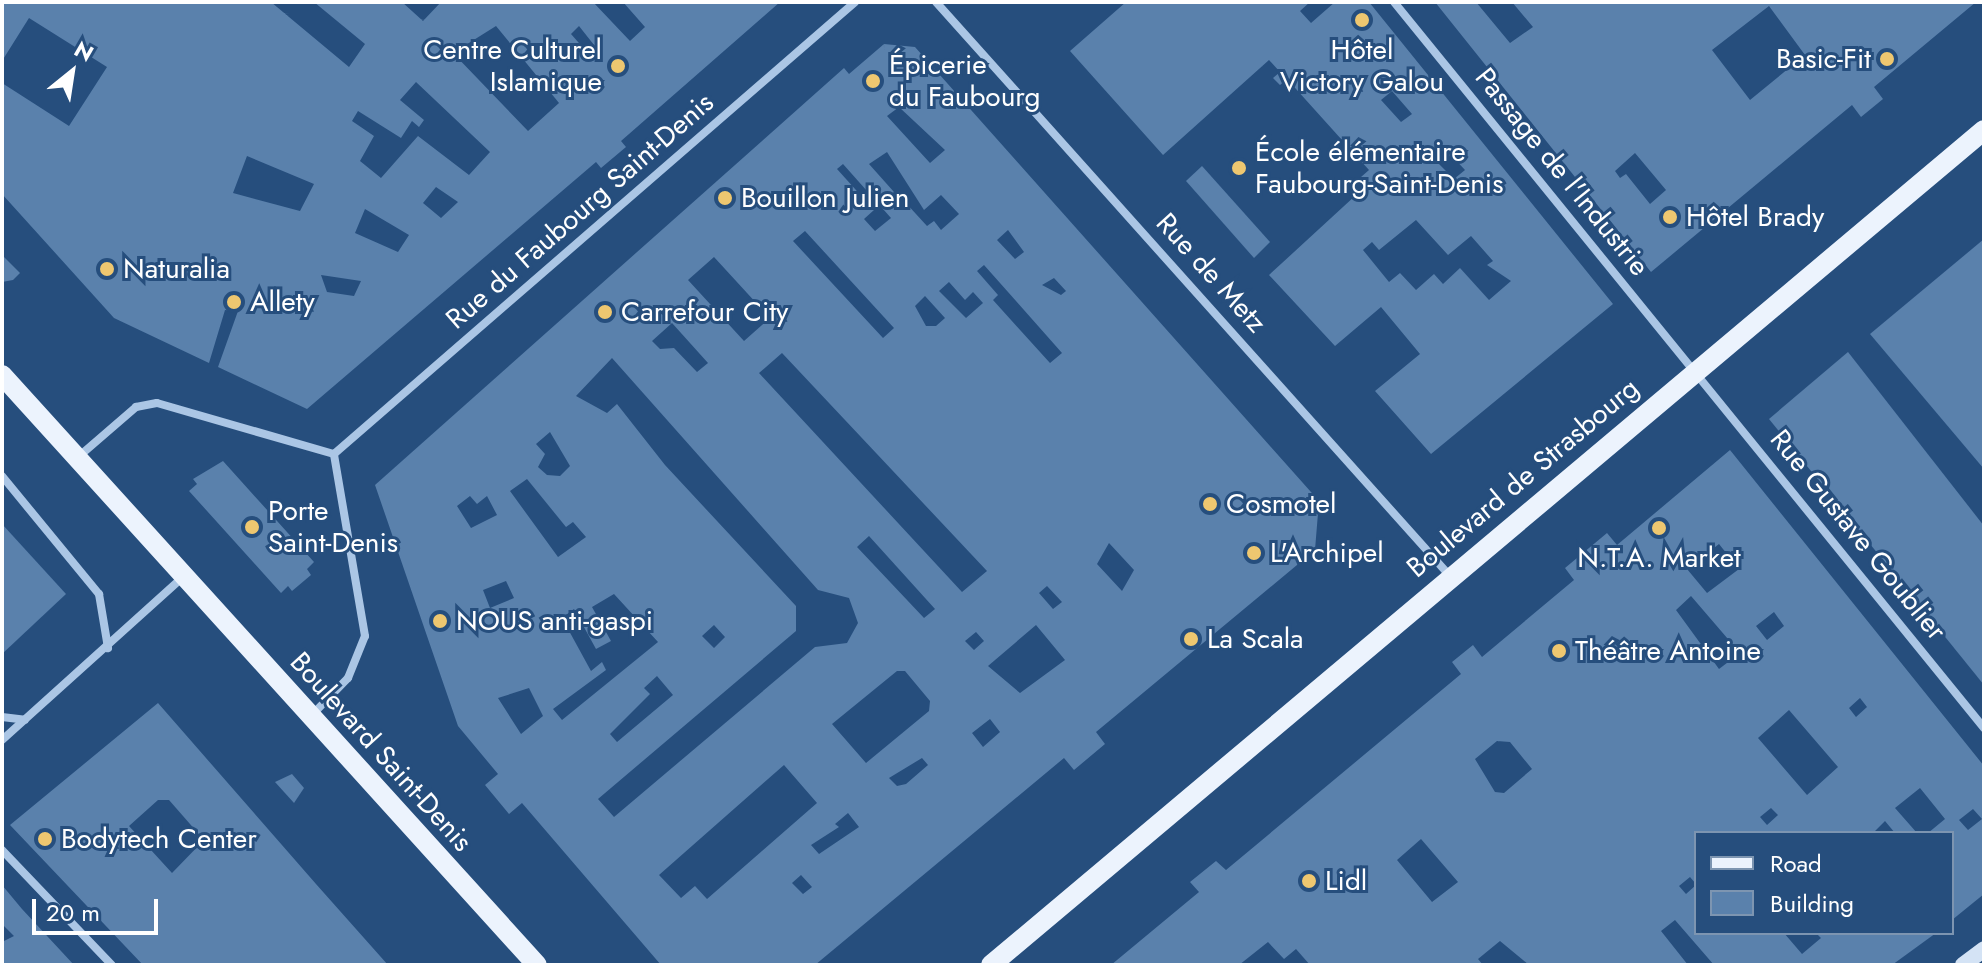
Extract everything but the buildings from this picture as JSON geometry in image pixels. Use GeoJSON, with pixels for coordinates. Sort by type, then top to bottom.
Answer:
{"type":"FeatureCollection","features":[{"type":"Feature","properties":{"kind":"main road","name":"Boulevard de Strasbourg"},"geometry":{"type":"LineString","coordinates":[[991,965],[1984,130]]}},
{"type":"Feature","properties":{"kind":"main road","name":"Boulevard Saint-Denis"},"geometry":{"type":"LineString","coordinates":[[2,375],[182,578],[537,965]]}},
{"type":"Feature","properties":{"kind":"main road"},"geometry":{"type":"LineString","coordinates":[[1963,965],[1984,949]]}},
{"type":"Feature","properties":{"kind":"street","name":"Rue du Faubourg Saint-Denis"},"geometry":{"type":"LineString","coordinates":[[334,454],[855,2]]}},
{"type":"Feature","properties":{"kind":"street","name":"Rue de Metz"},"geometry":{"type":"LineString","coordinates":[[936,2],[1450,576]]}},
{"type":"Feature","properties":{"kind":"street","name":"Passage de l'Industrie"},"geometry":{"type":"LineString","coordinates":[[1394,2],[1697,370]]}},
{"type":"Feature","properties":{"kind":"street","name":"Rue Gustave Goublier"},"geometry":{"type":"LineString","coordinates":[[1697,370],[1984,728]]}},
{"type":"Feature","properties":{"kind":"street"},"geometry":{"type":"LineString","coordinates":[[76,459],[136,407],[157,403],[334,454],[365,636],[348,678],[310,716]]}},
{"type":"Feature","properties":{"kind":"street"},"geometry":{"type":"LineString","coordinates":[[2,476],[99,594],[108,648]]}},
{"type":"Feature","properties":{"kind":"street"},"geometry":{"type":"LineString","coordinates":[[2,740],[108,648],[182,578]]}},
{"type":"Feature","properties":{"kind":"street"},"geometry":{"type":"LineString","coordinates":[[2,717],[25,720]]}},
{"type":"Feature","properties":{"kind":"street"},"geometry":{"type":"LineString","coordinates":[[2,850],[112,965]]}},
{"type":"Feature","properties":{"kind":"place","name":"Hôtel Victory Galou"},"geometry":{"type":"Point","coordinates":[1362,20]}},
{"type":"Feature","properties":{"kind":"place","name":"Basic-Fit"},"geometry":{"type":"Point","coordinates":[1887,59]}},
{"type":"Feature","properties":{"kind":"place","name":"Centre Culturel Islamique"},"geometry":{"type":"Point","coordinates":[618,66]}},
{"type":"Feature","properties":{"kind":"place","name":"Épicerie du Faubourg"},"geometry":{"type":"Point","coordinates":[873,81]}},
{"type":"Feature","properties":{"kind":"place","name":"École élémentaire Faubourg-Saint-Denis"},"geometry":{"type":"Point","coordinates":[1239,168]}},
{"type":"Feature","properties":{"kind":"place","name":"Bouillon Julien"},"geometry":{"type":"Point","coordinates":[725,198]}},
{"type":"Feature","properties":{"kind":"place","name":"Hôtel Brady"},"geometry":{"type":"Point","coordinates":[1670,217]}},
{"type":"Feature","properties":{"kind":"place","name":"Naturalia"},"geometry":{"type":"Point","coordinates":[107,269]}},
{"type":"Feature","properties":{"kind":"place","name":"Allety"},"geometry":{"type":"Point","coordinates":[234,302]}},
{"type":"Feature","properties":{"kind":"place","name":"Carrefour City"},"geometry":{"type":"Point","coordinates":[605,312]}},
{"type":"Feature","properties":{"kind":"place","name":"Cosmotel"},"geometry":{"type":"Point","coordinates":[1210,504]}},
{"type":"Feature","properties":{"kind":"place","name":"Porte Saint-Denis"},"geometry":{"type":"Point","coordinates":[252,527]}},
{"type":"Feature","properties":{"kind":"place","name":"N.T.A. Market"},"geometry":{"type":"Point","coordinates":[1659,528]}},
{"type":"Feature","properties":{"kind":"place","name":"L'Archipel"},"geometry":{"type":"Point","coordinates":[1254,553]}},
{"type":"Feature","properties":{"kind":"place","name":"NOUS anti-gaspi"},"geometry":{"type":"Point","coordinates":[440,621]}},
{"type":"Feature","properties":{"kind":"place","name":"La Scala"},"geometry":{"type":"Point","coordinates":[1191,639]}},
{"type":"Feature","properties":{"kind":"place","name":"Théâtre Antoine"},"geometry":{"type":"Point","coordinates":[1559,651]}},
{"type":"Feature","properties":{"kind":"place","name":"Bodytech Center"},"geometry":{"type":"Point","coordinates":[45,839]}},
{"type":"Feature","properties":{"kind":"place","name":"Lidl"},"geometry":{"type":"Point","coordinates":[1309,881]}}]}
